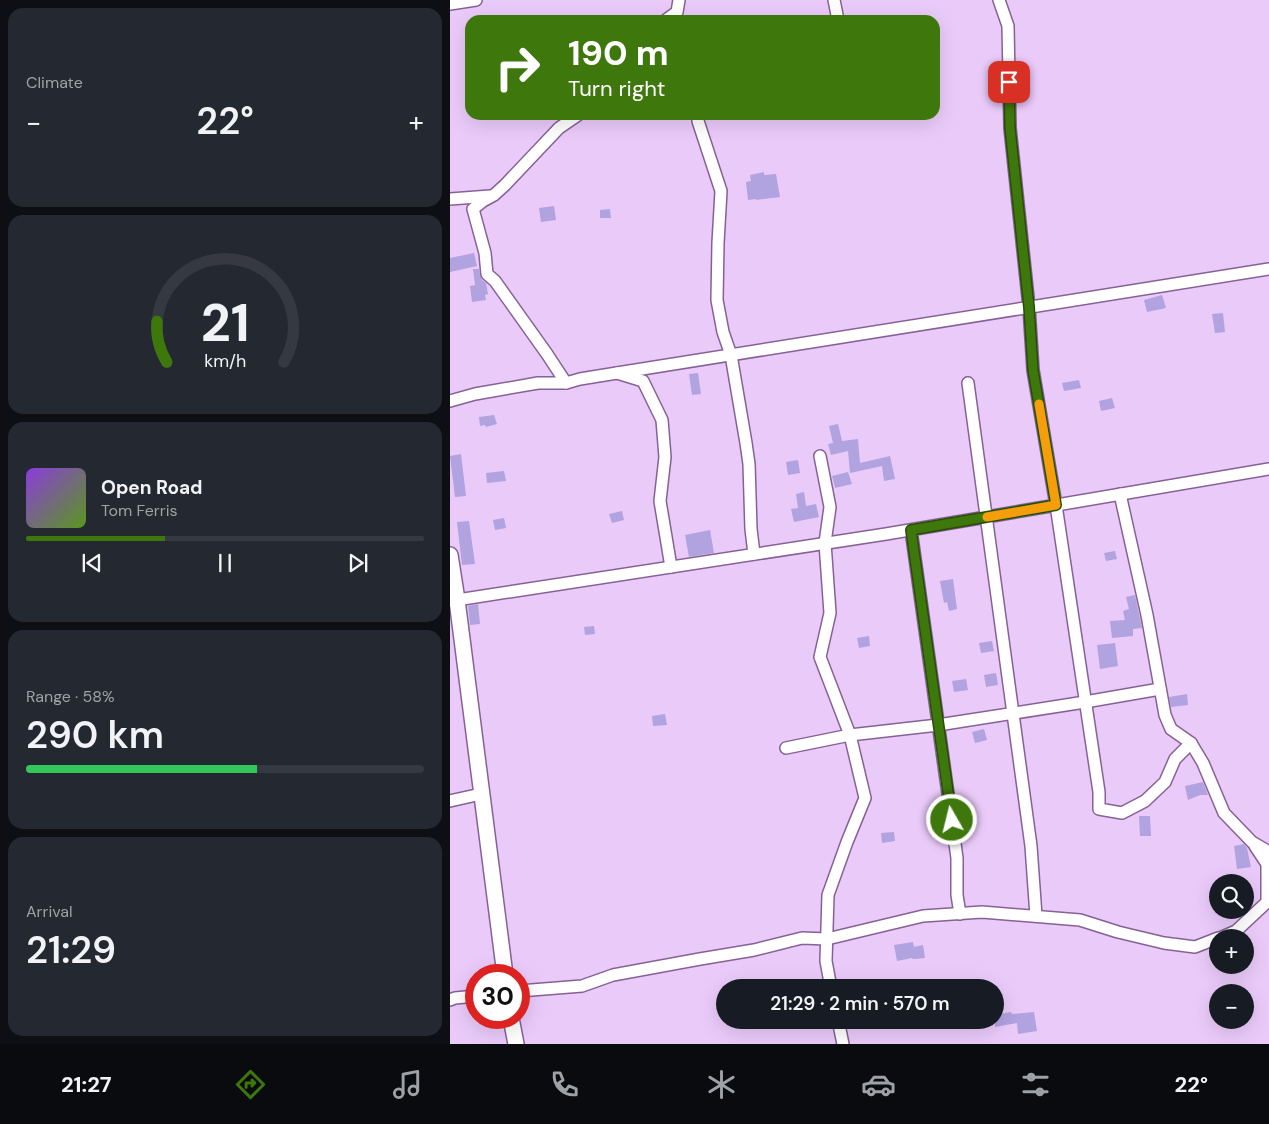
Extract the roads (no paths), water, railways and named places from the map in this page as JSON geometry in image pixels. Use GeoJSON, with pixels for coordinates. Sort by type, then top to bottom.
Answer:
{"type":"FeatureCollection","features":[{"type":"Feature","properties":{"kind":"street"},"geometry":{"type":"LineString","coordinates":[[450,4],[476,0]]}},
{"type":"Feature","properties":{"kind":"street"},"geometry":{"type":"LineString","coordinates":[[679,15],[680,0]]}},
{"type":"Feature","properties":{"kind":"street"},"geometry":{"type":"LineString","coordinates":[[834,0],[837,15]]}},
{"type":"Feature","properties":{"kind":"street"},"geometry":{"type":"LineString","coordinates":[[999,0],[1008,26],[1010,128],[1029,307],[1033,370],[1056,505],[1099,809],[1122,813],[1145,801],[1165,782],[1175,759],[1191,743]]}},
{"type":"Feature","properties":{"kind":"street"},"geometry":{"type":"LineString","coordinates":[[566,383],[495,281],[487,274],[485,253],[473,209],[506,185],[559,128],[571,120]]}},
{"type":"Feature","properties":{"kind":"street"},"geometry":{"type":"LineString","coordinates":[[698,120],[721,191],[717,300],[723,332],[731,355],[749,464],[751,529],[754,554]]}},
{"type":"Feature","properties":{"kind":"street"},"geometry":{"type":"LineString","coordinates":[[450,199],[494,195]]}},
{"type":"Feature","properties":{"kind":"street"},"geometry":{"type":"LineString","coordinates":[[450,401],[475,394],[538,383],[566,383],[617,373],[1269,269]]}},
{"type":"Feature","properties":{"kind":"street"},"geometry":{"type":"LineString","coordinates":[[617,373],[643,382],[662,420],[665,457],[660,501],[670,567]]}},
{"type":"Feature","properties":{"kind":"street"},"geometry":{"type":"LineString","coordinates":[[968,383],[1031,846],[1036,916]]}},
{"type":"Feature","properties":{"kind":"street"},"geometry":{"type":"LineString","coordinates":[[820,456],[830,507],[825,543],[830,613],[820,657],[850,736],[865,798],[828,895],[826,961],[829,979]]}},
{"type":"Feature","properties":{"kind":"street"},"geometry":{"type":"LineString","coordinates":[[454,600],[911,530],[1269,469]]}},
{"type":"Feature","properties":{"kind":"street"},"geometry":{"type":"LineString","coordinates":[[1120,494],[1145,605],[1165,715],[1171,729],[1191,743],[1203,763],[1224,813],[1252,842],[1268,864],[1267,902],[1238,929]]}},
{"type":"Feature","properties":{"kind":"street"},"geometry":{"type":"LineString","coordinates":[[911,530],[957,858],[957,895],[960,914]]}},
{"type":"Feature","properties":{"kind":"street"},"geometry":{"type":"LineString","coordinates":[[450,554],[454,600],[504,964]]}},
{"type":"Feature","properties":{"kind":"street"},"geometry":{"type":"LineString","coordinates":[[786,748],[850,736],[1013,714],[1160,690]]}},
{"type":"Feature","properties":{"kind":"street"},"geometry":{"type":"LineString","coordinates":[[450,801],[481,794]]}},
{"type":"Feature","properties":{"kind":"street"},"geometry":{"type":"LineString","coordinates":[[1252,842],[1269,852]]}},
{"type":"Feature","properties":{"kind":"street"},"geometry":{"type":"LineString","coordinates":[[530,990],[582,986],[613,975],[700,958],[754,950],[802,938],[827,939],[923,916],[982,912],[1036,916],[1080,920],[1118,932],[1164,943],[1195,947],[1209,942]]}},
{"type":"Feature","properties":{"kind":"street"},"geometry":{"type":"LineString","coordinates":[[450,1000],[465,997]]}},
{"type":"Feature","properties":{"kind":"street"},"geometry":{"type":"LineString","coordinates":[[514,1029],[516,1044]]}},
{"type":"Feature","properties":{"kind":"street"},"geometry":{"type":"LineString","coordinates":[[840,1029],[843,1044]]}}]}
